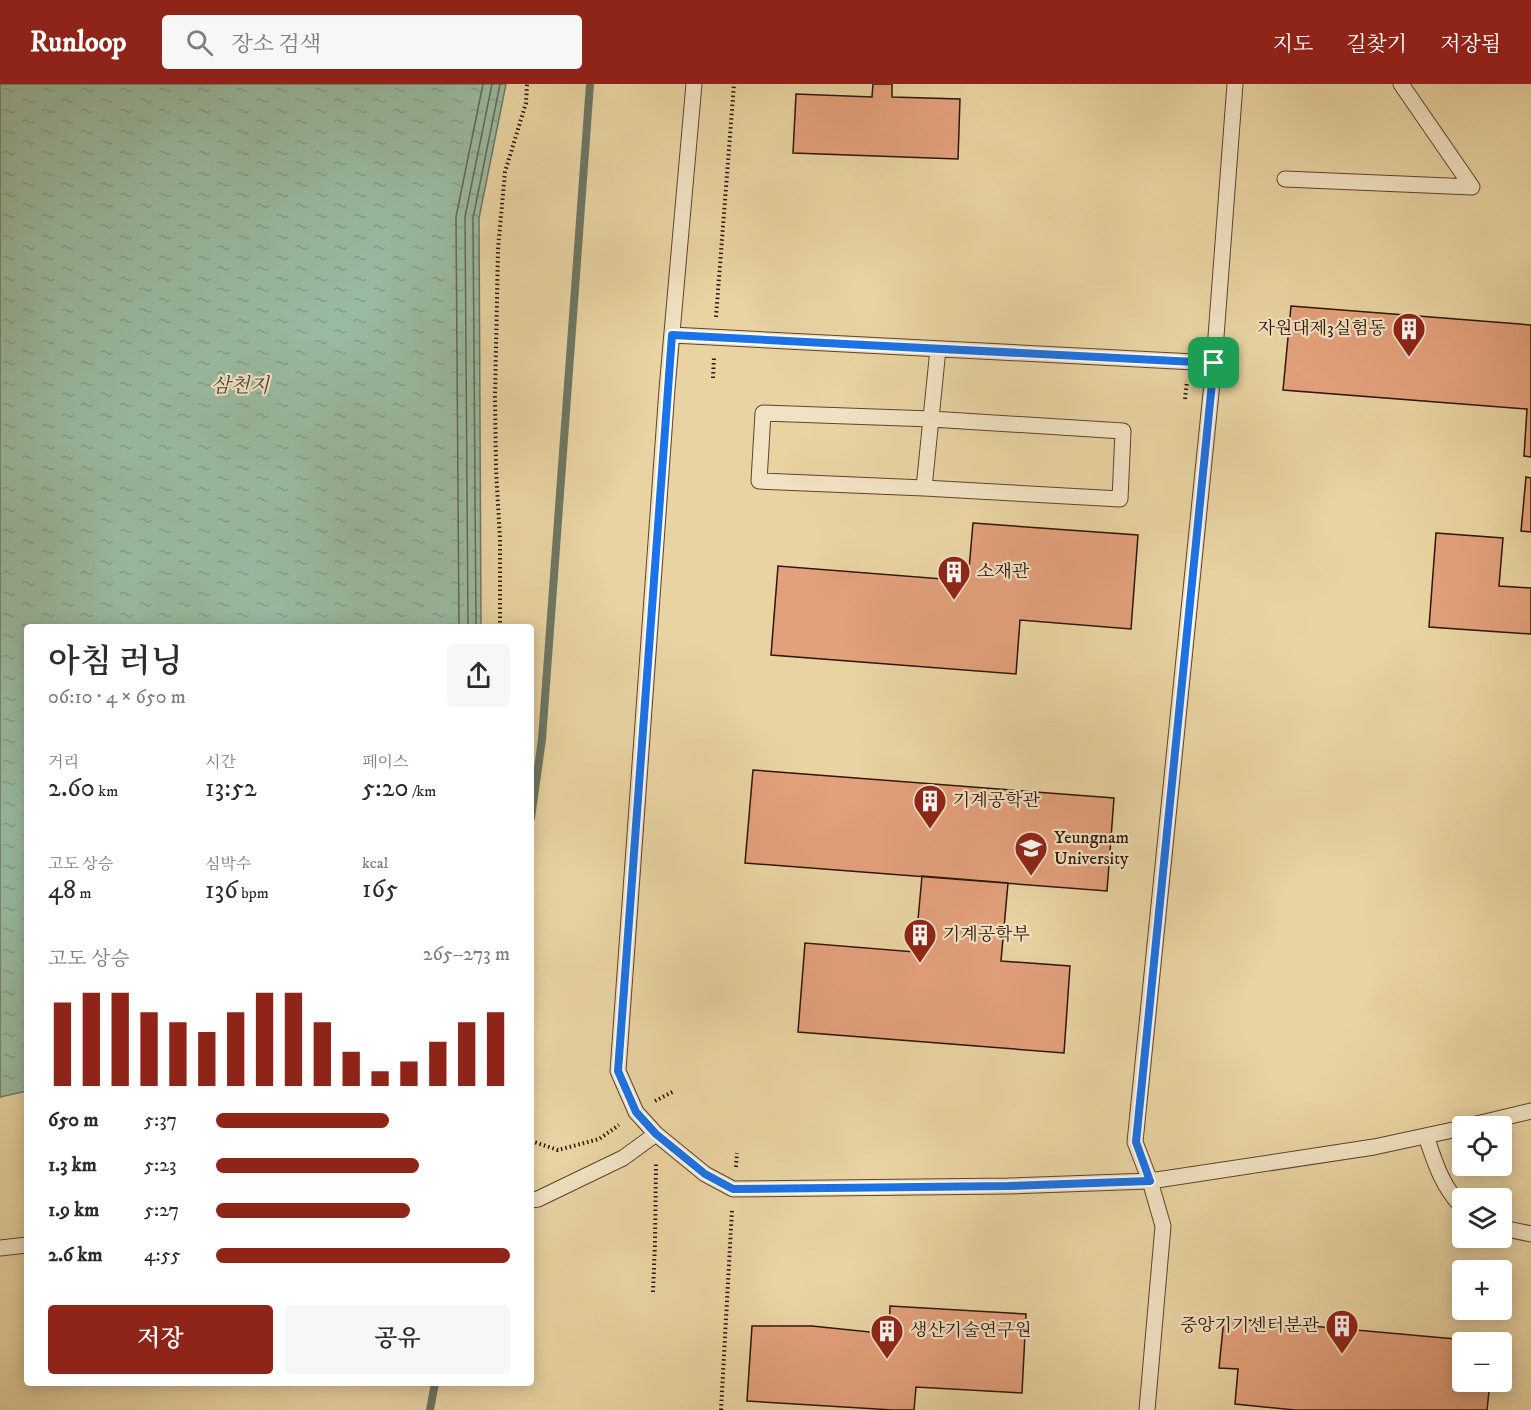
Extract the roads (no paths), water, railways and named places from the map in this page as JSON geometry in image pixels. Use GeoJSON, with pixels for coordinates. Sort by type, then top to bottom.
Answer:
{"type":"FeatureCollection","features":[{"type":"Feature","properties":{"kind":"lane"},"geometry":{"type":"LineString","coordinates":[[694,84],[672,335],[618,1071],[636,1112],[656,1134],[705,1174],[733,1189],[1008,1186],[1150,1181],[1374,1147],[1452,1130]]}},
{"type":"Feature","properties":{"kind":"lane"},"geometry":{"type":"LineString","coordinates":[[1147,1410],[1163,1226],[1136,1142],[1214,363],[1235,84]]}},
{"type":"Feature","properties":{"kind":"lane"},"geometry":{"type":"LineString","coordinates":[[1285,179],[1472,187],[1401,84]]}},
{"type":"Feature","properties":{"kind":"lane"},"geometry":{"type":"LineString","coordinates":[[672,335],[1214,363]]}},
{"type":"Feature","properties":{"kind":"lane"},"geometry":{"type":"LineString","coordinates":[[924,488],[938,349]]}},
{"type":"Feature","properties":{"kind":"lane"},"geometry":{"type":"LineString","coordinates":[[763,413],[931,419],[1124,431],[1120,499],[924,488],[759,481],[763,413]]}},
{"type":"Feature","properties":{"kind":"lane"},"geometry":{"type":"LineString","coordinates":[[1510,1116],[1531,1111]]}},
{"type":"Feature","properties":{"kind":"lane"},"geometry":{"type":"LineString","coordinates":[[534,1200],[623,1158],[656,1134]]}},
{"type":"Feature","properties":{"kind":"lane"},"geometry":{"type":"LineString","coordinates":[[1426,1136],[1437,1169],[1452,1194]]}},
{"type":"Feature","properties":{"kind":"lane"},"geometry":{"type":"LineString","coordinates":[[1512,1230],[1531,1234]]}},
{"type":"Feature","properties":{"kind":"lane"},"geometry":{"type":"LineString","coordinates":[[0,1248],[24,1245]]}},
{"type":"Feature","properties":{"kind":"water","name":"삼천지"},"geometry":{"type":"Polygon","coordinates":[[[0,84],[506,84],[479,218],[481,624],[24,624],[24,1092],[0,1097],[0,84]]]}},
{"type":"Feature","properties":{"kind":"waterway"},"geometry":{"type":"LineString","coordinates":[[534,796],[542,739],[590,84]]}},
{"type":"Feature","properties":{"kind":"waterway"},"geometry":{"type":"LineString","coordinates":[[430,1410],[434,1386]]}},
{"type":"Feature","properties":{"kind":"place","name":"자원대제3실험동"},"geometry":{"type":"Point","coordinates":[1409,358]}},
{"type":"Feature","properties":{"kind":"place","name":"소재관"},"geometry":{"type":"Point","coordinates":[954,601]}},
{"type":"Feature","properties":{"kind":"place","name":"기계공학관"},"geometry":{"type":"Point","coordinates":[930,830]}},
{"type":"Feature","properties":{"kind":"place","name":"Yeungnam University"},"geometry":{"type":"Point","coordinates":[1031,877]}},
{"type":"Feature","properties":{"kind":"place","name":"기계공학부"},"geometry":{"type":"Point","coordinates":[920,964]}},
{"type":"Feature","properties":{"kind":"place","name":"중앙기기센터분관"},"geometry":{"type":"Point","coordinates":[1342,1355]}},
{"type":"Feature","properties":{"kind":"place","name":"생산기술연구원"},"geometry":{"type":"Point","coordinates":[887,1360]}}]}
